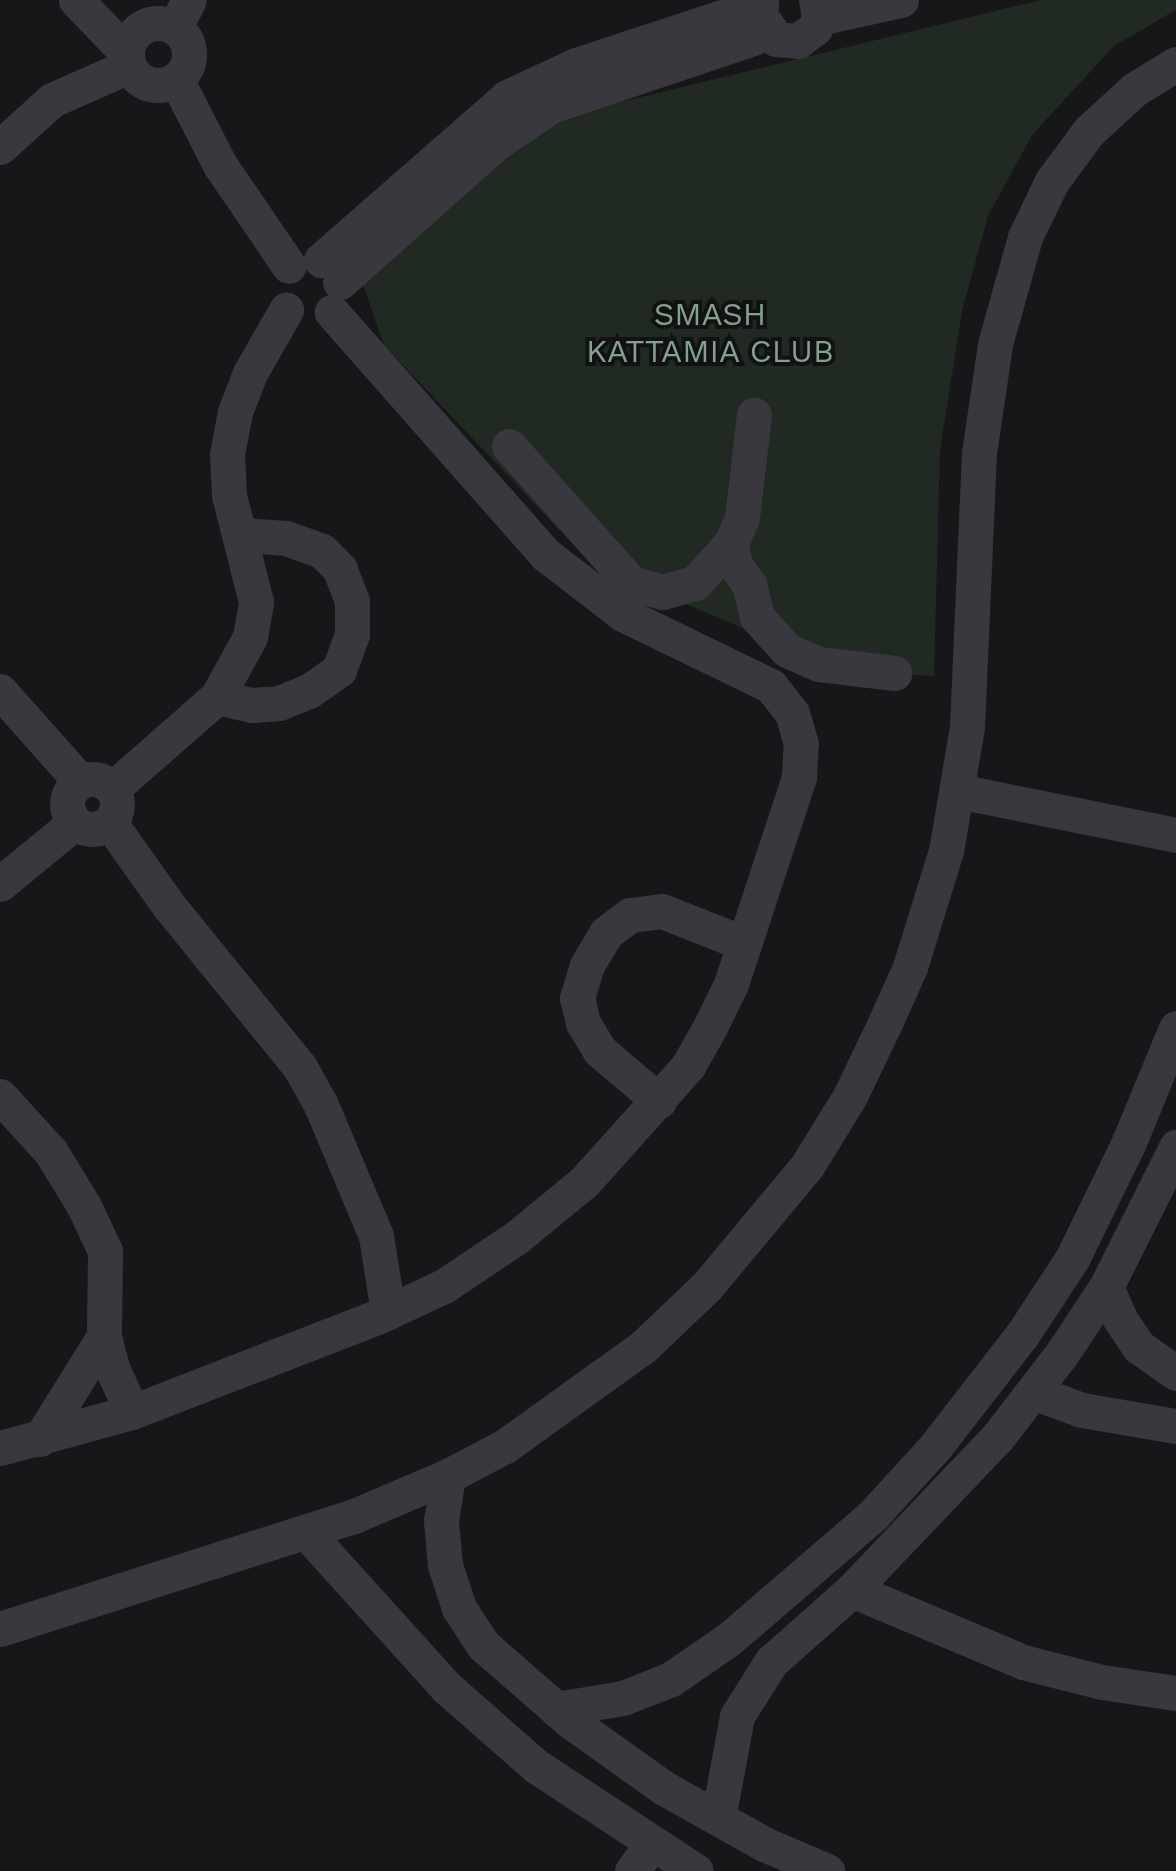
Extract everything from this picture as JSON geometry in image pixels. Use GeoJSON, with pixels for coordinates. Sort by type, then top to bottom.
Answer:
{"type":"FeatureCollection","features":[{"type":"Feature","properties":{"kind":"street"},"geometry":{"type":"LineString","coordinates":[[76,0],[149,84],[176,80],[189,59],[189,46],[164,12],[131,38],[128,59]]}},
{"type":"Feature","properties":{"kind":"street"},"geometry":{"type":"LineString","coordinates":[[0,884],[74,823],[66,800],[101,797],[217,697],[250,636],[256,602],[229,495],[227,454],[235,412],[250,373],[286,310],[278,288],[321,280],[495,144],[551,106],[764,12],[787,42],[798,41],[815,28],[818,9],[901,0]]}},
{"type":"Feature","properties":{"kind":"street"},"geometry":{"type":"LineString","coordinates":[[0,147],[52,100],[128,59]]}},
{"type":"Feature","properties":{"kind":"street"},"geometry":{"type":"LineString","coordinates":[[0,1629],[306,1532],[448,1476],[562,1408],[644,1346],[707,1286],[806,1166],[850,1096],[910,967],[930,910],[958,791],[968,709],[979,454],[995,344],[1025,237],[1052,181],[1089,131],[1135,89],[1176,64]]}},
{"type":"Feature","properties":{"kind":"street"},"geometry":{"type":"LineString","coordinates":[[176,80],[220,165],[321,280],[546,555],[662,592],[694,583],[732,543],[742,518],[754,415]]}},
{"type":"Feature","properties":{"kind":"street"},"geometry":{"type":"LineString","coordinates":[[0,1448],[132,1412],[388,1312],[444,1286],[516,1237],[584,1182],[688,1066],[710,1027],[730,984],[799,777],[801,744],[792,712],[771,686],[623,614],[510,446]]}},
{"type":"Feature","properties":{"kind":"street"},"geometry":{"type":"LineString","coordinates":[[217,697],[252,705],[278,703],[310,690],[339,670],[352,635],[352,600],[340,569],[322,551],[286,538],[242,535]]}},
{"type":"Feature","properties":{"kind":"street"},"geometry":{"type":"LineString","coordinates":[[732,543],[734,565],[749,584],[757,617],[787,650],[819,664],[894,672]]}},
{"type":"Feature","properties":{"kind":"street"},"geometry":{"type":"LineString","coordinates":[[0,691],[101,797],[168,906],[300,1067],[321,1106],[376,1236],[388,1312]]}},
{"type":"Feature","properties":{"kind":"street"},"geometry":{"type":"LineString","coordinates":[[958,791],[1176,835]]}},
{"type":"Feature","properties":{"kind":"street"},"geometry":{"type":"LineString","coordinates":[[659,1101],[600,1051],[583,1024],[577,998],[586,966],[606,932],[630,915],[662,912],[743,943]]}},
{"type":"Feature","properties":{"kind":"street"},"geometry":{"type":"LineString","coordinates":[[556,1709],[622,1698],[671,1679],[729,1640],[873,1515],[935,1447],[1022,1335],[1072,1259],[1129,1142],[1176,1028]]}},
{"type":"Feature","properties":{"kind":"street"},"geometry":{"type":"LineString","coordinates":[[0,1096],[51,1152],[84,1206],[105,1251],[108,1299],[104,1336],[40,1439]]}},
{"type":"Feature","properties":{"kind":"street"},"geometry":{"type":"LineString","coordinates":[[718,1818],[737,1716],[770,1662],[852,1590],[997,1438],[1106,1287],[1176,1147]]}},
{"type":"Feature","properties":{"kind":"street"},"geometry":{"type":"LineString","coordinates":[[376,1236],[396,1257],[444,1286]]}},
{"type":"Feature","properties":{"kind":"street"},"geometry":{"type":"LineString","coordinates":[[1106,1287],[1120,1319],[1139,1346],[1176,1373]]}},
{"type":"Feature","properties":{"kind":"street"},"geometry":{"type":"LineString","coordinates":[[104,1336],[132,1412]]}},
{"type":"Feature","properties":{"kind":"street"},"geometry":{"type":"LineString","coordinates":[[1033,1392],[1082,1410],[1176,1426]]}},
{"type":"Feature","properties":{"kind":"street"},"geometry":{"type":"LineString","coordinates":[[448,1476],[441,1521],[444,1550],[459,1608],[483,1645],[556,1709],[664,1788],[827,1871]]}},
{"type":"Feature","properties":{"kind":"street"},"geometry":{"type":"LineString","coordinates":[[306,1532],[446,1687],[536,1766],[642,1858],[696,1871]]}},
{"type":"Feature","properties":{"kind":"street"},"geometry":{"type":"LineString","coordinates":[[852,1590],[1023,1662],[1102,1682],[1176,1693]]}},
{"type":"Feature","properties":{"kind":"green space","name":"SMASH KATTAMIA CLUB"},"geometry":{"type":"Polygon","coordinates":[[[1041,0],[1176,0],[1176,10],[1114,46],[1032,135],[988,216],[962,311],[940,450],[934,676],[794,668],[745,629],[646,587],[568,539],[384,345],[362,282],[546,120],[1041,0]]]}}]}
